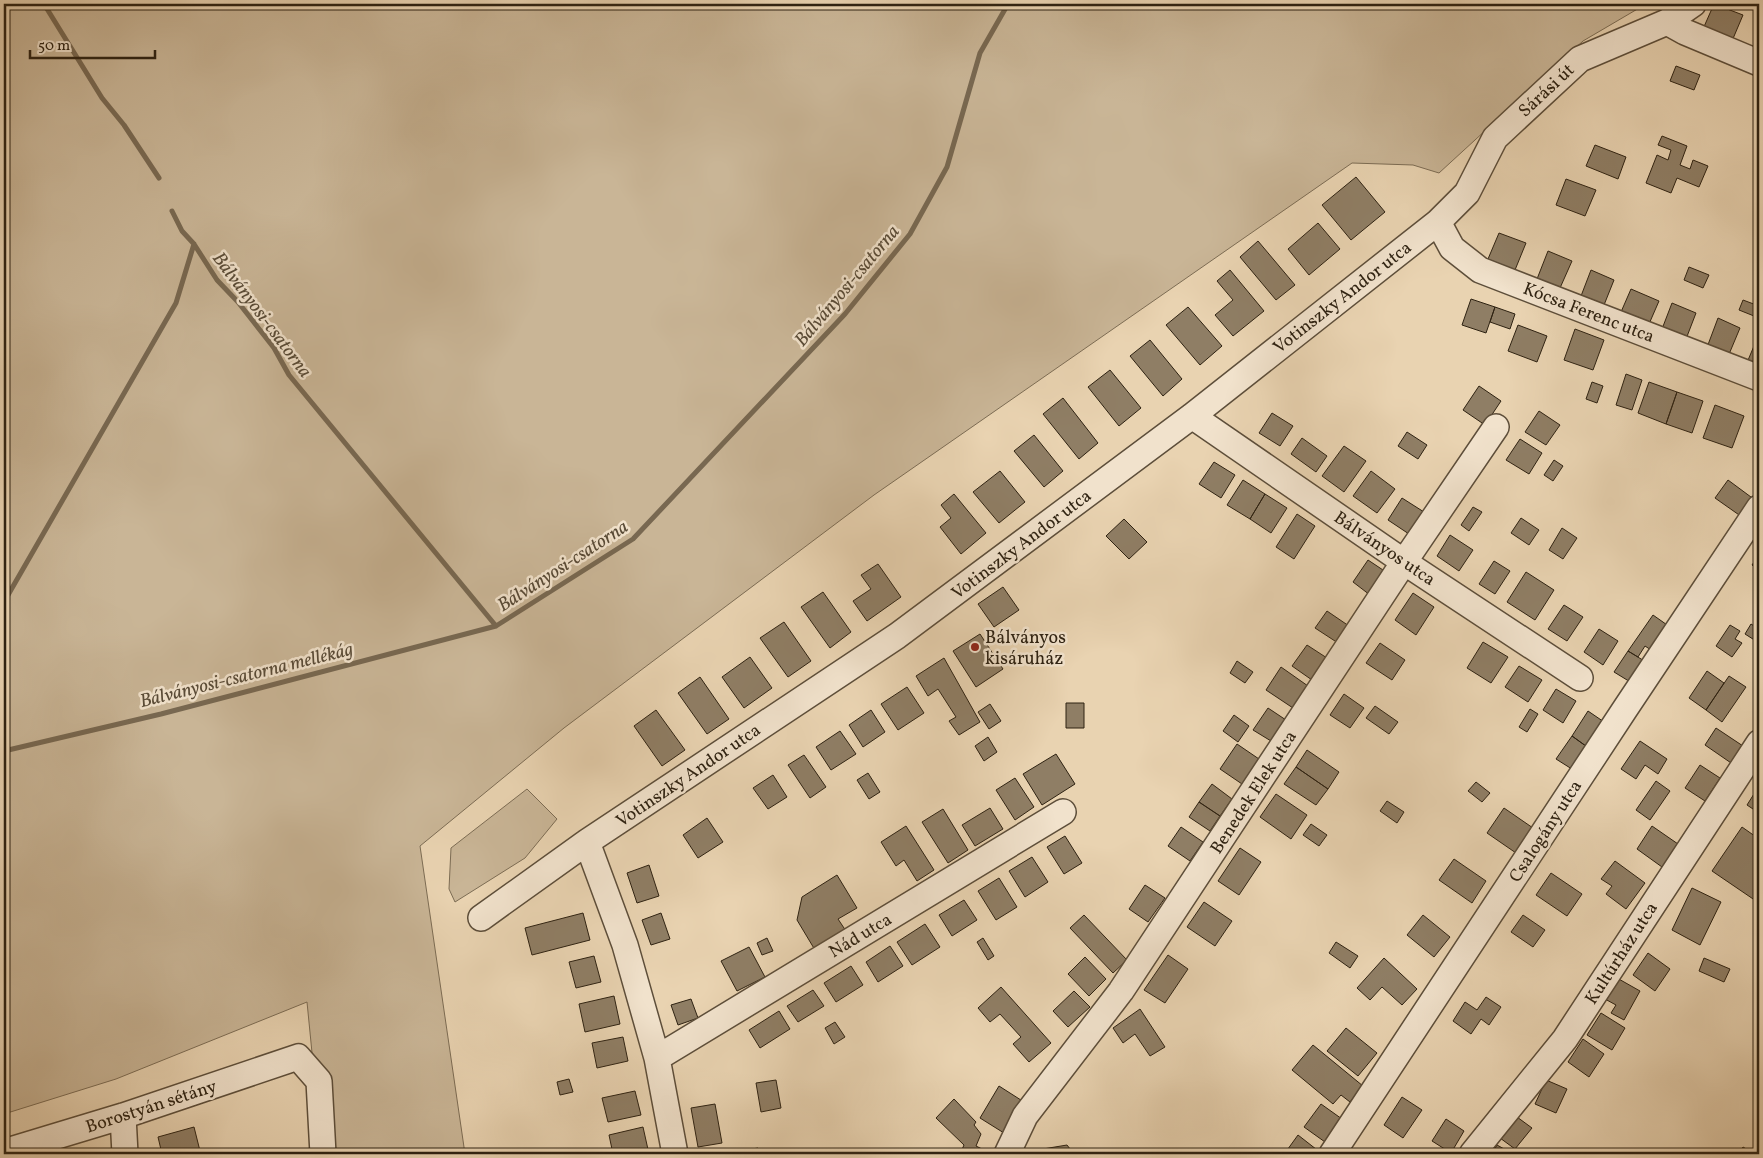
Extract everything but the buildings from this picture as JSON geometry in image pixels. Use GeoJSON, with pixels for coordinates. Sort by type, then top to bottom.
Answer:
{"type":"FeatureCollection","features":[{"type":"Feature","properties":{"kind":"street","name":"Sárási út"},"geometry":{"type":"LineString","coordinates":[[1438,222],[1468,193],[1495,138],[1580,59],[1667,22],[1693,4]]}},
{"type":"Feature","properties":{"kind":"street"},"geometry":{"type":"LineString","coordinates":[[1667,22],[1685,32],[1759,62]]}},
{"type":"Feature","properties":{"kind":"street","name":"Kócsa Ferenc utca"},"geometry":{"type":"LineString","coordinates":[[1438,222],[1452,248],[1480,270],[1759,378]]}},
{"type":"Feature","properties":{"kind":"street","name":"Votinszky Andor utca"},"geometry":{"type":"LineString","coordinates":[[481,918],[587,842],[897,636],[1192,416],[1438,222]]}},
{"type":"Feature","properties":{"kind":"street","name":"Bálványos utca"},"geometry":{"type":"LineString","coordinates":[[1192,416],[1404,562],[1580,678]]}},
{"type":"Feature","properties":{"kind":"street","name":"Benedek Elek utca"},"geometry":{"type":"LineString","coordinates":[[1007,1154],[1025,1116],[1121,991],[1404,562],[1496,427]]}},
{"type":"Feature","properties":{"kind":"street","name":"Csalogány utca"},"geometry":{"type":"LineString","coordinates":[[1332,1154],[1759,508]]}},
{"type":"Feature","properties":{"kind":"street","name":"Kultúrház utca"},"geometry":{"type":"LineString","coordinates":[[1472,1154],[1565,1039],[1759,743]]}},
{"type":"Feature","properties":{"kind":"street","name":"Nád utca"},"geometry":{"type":"LineString","coordinates":[[657,1058],[1063,812]]}},
{"type":"Feature","properties":{"kind":"street"},"geometry":{"type":"LineString","coordinates":[[587,842],[625,945],[657,1058],[675,1154]]}},
{"type":"Feature","properties":{"kind":"street","name":"Borostyán sétány"},"geometry":{"type":"LineString","coordinates":[[4,1152],[123,1116],[298,1057],[318,1081],[323,1154]]}},
{"type":"Feature","properties":{"kind":"street"},"geometry":{"type":"LineString","coordinates":[[123,1116],[125,1154]]}},
{"type":"Feature","properties":{"kind":"shaded area"},"geometry":{"type":"Polygon","coordinates":[[[4,4],[1646,4],[1583,41],[1439,173],[1413,165],[1352,163],[874,495],[564,728],[420,846],[465,1154],[322,1154],[307,1002],[116,1079],[4,1114],[4,4]]]}},
{"type":"Feature","properties":{"kind":"shaded area"},"geometry":{"type":"Polygon","coordinates":[[[527,789],[557,819],[525,858],[455,902],[449,889],[451,848],[527,789]]]}},
{"type":"Feature","properties":{"kind":"waterway","name":"Bálványosi-csatorna"},"geometry":{"type":"LineString","coordinates":[[44,4],[102,98],[124,125],[159,178]]}},
{"type":"Feature","properties":{"kind":"waterway","name":"Bálványosi-csatorna"},"geometry":{"type":"LineString","coordinates":[[4,751],[161,714],[496,626],[633,539],[845,314],[910,234],[947,167],[980,53],[1008,4]]}},
{"type":"Feature","properties":{"kind":"waterway","name":"Bálványosi-csatorna"},"geometry":{"type":"LineString","coordinates":[[172,211],[182,231],[194,244],[217,280],[238,302],[274,348],[289,375],[496,626]]}},
{"type":"Feature","properties":{"kind":"waterway"},"geometry":{"type":"LineString","coordinates":[[4,602],[176,303],[194,244]]}},
{"type":"Feature","properties":{"kind":"place","name":"Bálványos kisáruház"},"geometry":{"type":"Point","coordinates":[975,647]}},
{"type":"Feature","properties":{"kind":"water label","name":"Bálványosi-csatorna mellékág"},"geometry":{"type":"Point","coordinates":[246,674]}}]}
